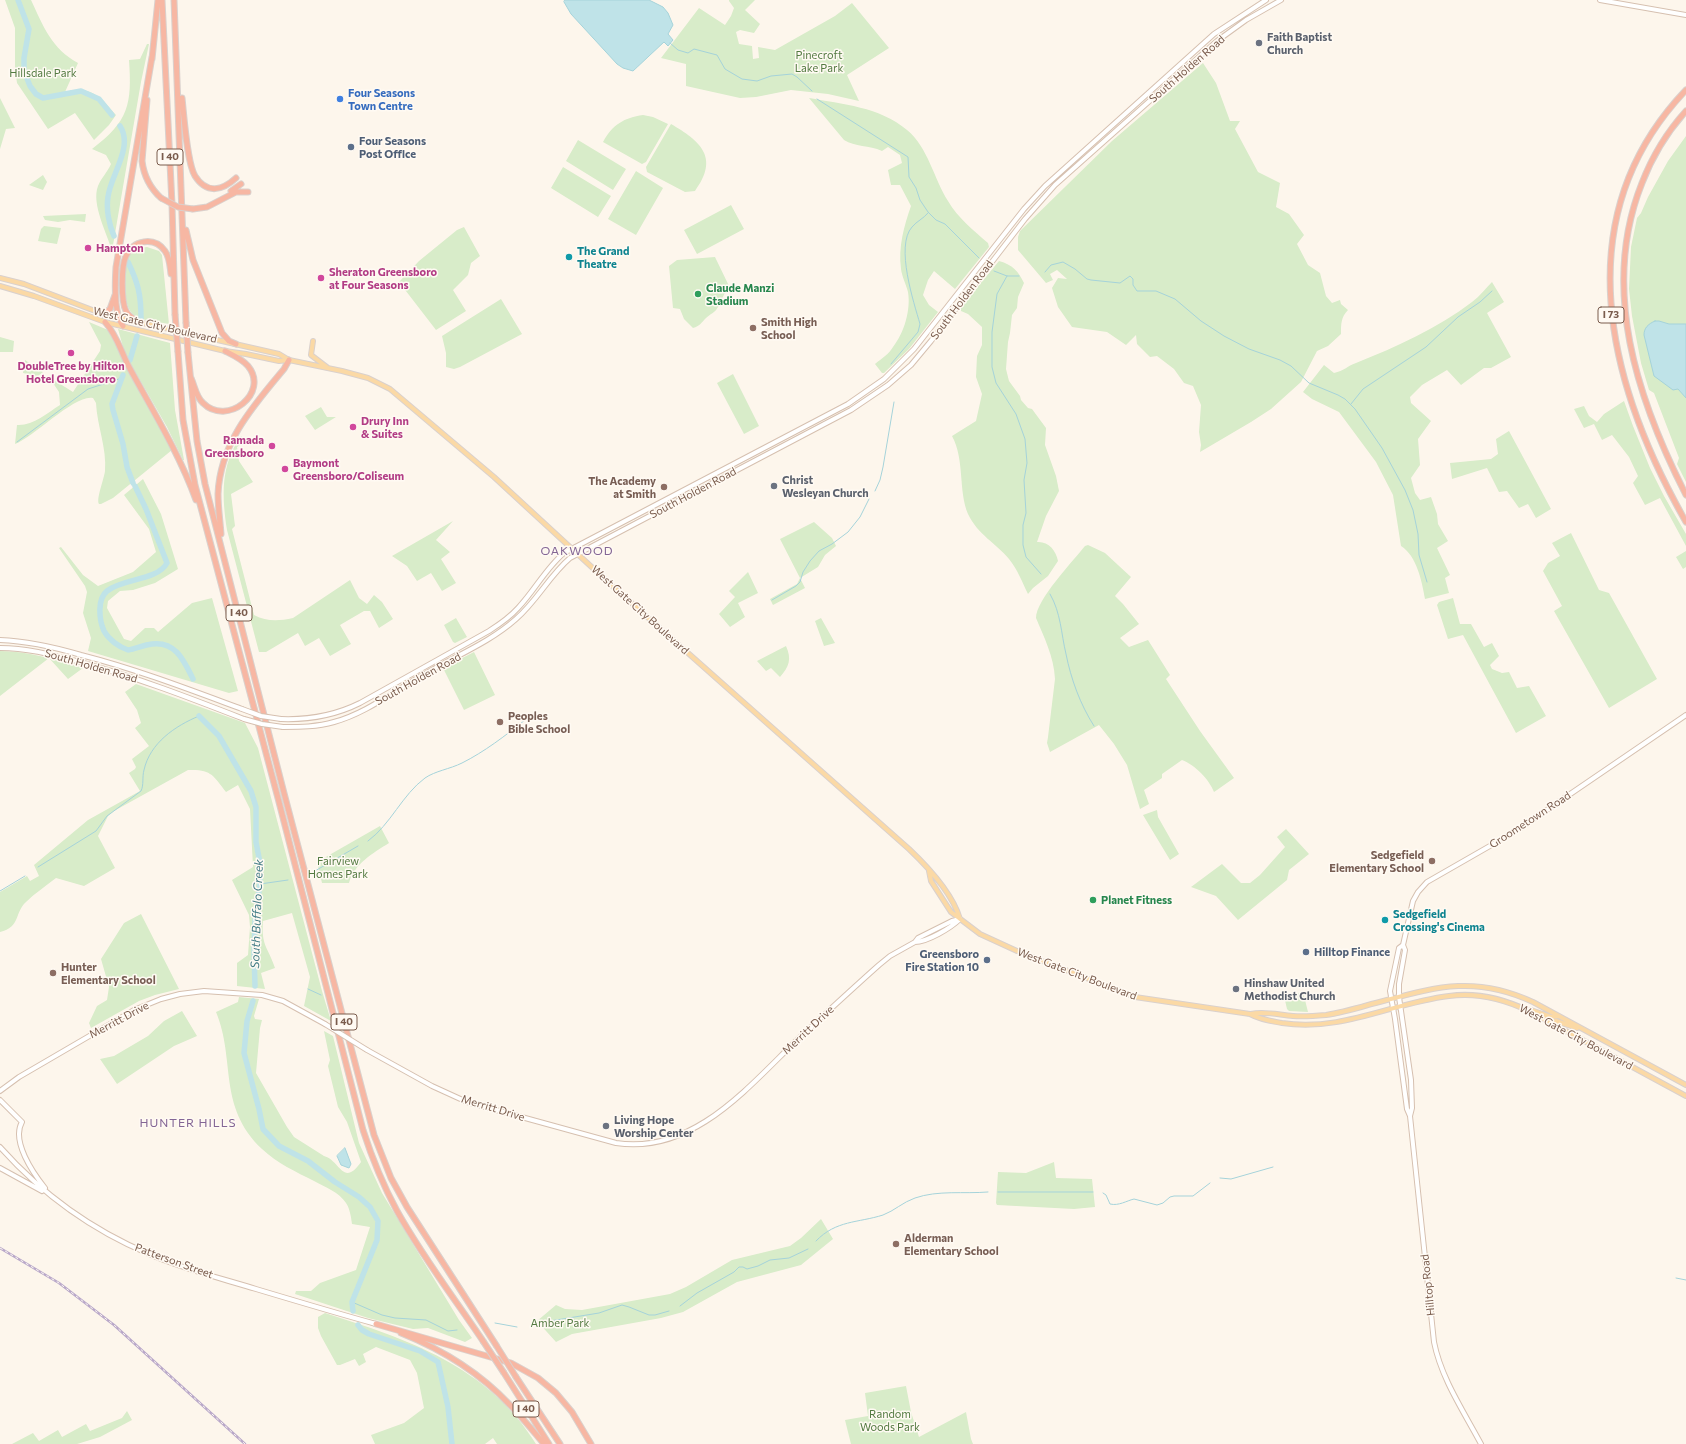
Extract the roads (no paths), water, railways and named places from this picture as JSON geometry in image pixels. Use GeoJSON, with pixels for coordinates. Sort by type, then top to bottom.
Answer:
{"type":"FeatureCollection","features":[{"type":"Feature","properties":{"kind":"highway"},"geometry":{"type":"LineString","coordinates":[[158,0],[142,161],[143,170],[148,184],[162,198],[178,207],[193,209],[207,207],[236,192],[248,192]]}},
{"type":"Feature","properties":{"kind":"highway","name":"I 40"},"geometry":{"type":"LineString","coordinates":[[162,0],[172,196],[175,312],[181,400],[187,447],[195,485],[363,1130],[381,1177],[398,1212],[412,1236],[483,1341],[549,1444]]}},
{"type":"Feature","properties":{"kind":"highway","name":"I 40"},"geometry":{"type":"LineString","coordinates":[[174,0],[186,322],[189,373],[201,463],[284,793],[374,1135],[389,1172],[407,1207],[560,1444]]}},
{"type":"Feature","properties":{"kind":"highway"},"geometry":{"type":"LineString","coordinates":[[123,326],[119,319],[116,294],[116,267],[152,57]]}},
{"type":"Feature","properties":{"kind":"highway"},"geometry":{"type":"LineString","coordinates":[[177,65],[187,139],[195,176],[204,186],[214,189],[227,186],[236,178]]}},
{"type":"Feature","properties":{"kind":"highway","name":"I 73"},"geometry":{"type":"LineString","coordinates":[[1686,90],[1656,127],[1626,184],[1617,212],[1609,265],[1609,285],[1616,344],[1630,396],[1656,466],[1686,522]]}},
{"type":"Feature","properties":{"kind":"highway","name":"I 73"},"geometry":{"type":"LineString","coordinates":[[1686,111],[1655,154],[1637,194],[1626,240],[1622,290],[1630,348],[1641,389],[1656,432],[1686,495]]}},
{"type":"Feature","properties":{"kind":"highway"},"geometry":{"type":"LineString","coordinates":[[224,198],[241,184]]}},
{"type":"Feature","properties":{"kind":"highway"},"geometry":{"type":"LineString","coordinates":[[182,208],[193,260],[211,307],[222,333],[236,344]]}},
{"type":"Feature","properties":{"kind":"highway"},"geometry":{"type":"LineString","coordinates":[[139,323],[126,311],[123,305],[123,279],[126,256],[132,247],[142,242],[152,242],[158,244],[166,252],[173,286],[175,312]]}},
{"type":"Feature","properties":{"kind":"highway"},"geometry":{"type":"LineString","coordinates":[[102,314],[110,309],[116,294]]}},
{"type":"Feature","properties":{"kind":"highway"},"geometry":{"type":"LineString","coordinates":[[105,322],[116,336],[125,359],[177,454],[187,476],[214,554]]}},
{"type":"Feature","properties":{"kind":"highway"},"geometry":{"type":"LineString","coordinates":[[189,373],[199,398],[211,409],[222,412],[240,407],[251,394],[254,379],[249,366],[244,361],[225,351]]}},
{"type":"Feature","properties":{"kind":"highway"},"geometry":{"type":"LineString","coordinates":[[223,553],[218,493],[221,469],[225,457],[229,446],[243,421],[284,369],[289,360]]}},
{"type":"Feature","properties":{"kind":"highway"},"geometry":{"type":"LineString","coordinates":[[376,1324],[422,1342],[476,1374],[510,1404],[544,1444]]}},
{"type":"Feature","properties":{"kind":"highway"},"geometry":{"type":"LineString","coordinates":[[376,1324],[512,1363],[538,1378],[556,1393],[572,1412],[591,1444]]}},
{"type":"Feature","properties":{"kind":"main road","name":"South Holden Road"},"geometry":{"type":"LineString","coordinates":[[0,640],[42,644],[108,662],[174,684],[261,716],[281,719],[314,718],[344,710],[360,703],[489,631],[519,607],[555,562],[572,548],[848,404],[884,379],[914,349],[1024,209],[1045,186],[1214,34],[1266,0]]}},
{"type":"Feature","properties":{"kind":"main road","name":"South Holden Road"},"geometry":{"type":"LineString","coordinates":[[0,648],[23,648],[40,651],[116,672],[174,692],[244,719],[262,724],[283,727],[314,726],[345,718],[370,706],[489,639],[521,615],[561,567],[578,554],[845,413],[888,385],[920,354],[1025,219],[1055,185],[1217,41],[1246,20],[1281,0]]}},
{"type":"Feature","properties":{"kind":"main road"},"geometry":{"type":"LineString","coordinates":[[1600,0],[1686,14]]}},
{"type":"Feature","properties":{"kind":"main road","name":"West Gate City Boulevard"},"geometry":{"type":"LineString","coordinates":[[0,278],[24,284],[119,319],[279,354],[289,360]]}},
{"type":"Feature","properties":{"kind":"main road","name":"West Gate City Boulevard"},"geometry":{"type":"LineString","coordinates":[[0,286],[34,296],[105,322],[225,351],[278,361],[289,360],[368,378],[398,395],[494,477],[578,554],[917,856],[929,872],[936,876],[957,909],[960,919]]}},
{"type":"Feature","properties":{"kind":"main road"},"geometry":{"type":"LineString","coordinates":[[313,341],[311,354],[328,368]]}},
{"type":"Feature","properties":{"kind":"main road","name":"Groometown Road"},"geometry":{"type":"LineString","coordinates":[[1392,999],[1391,982],[1399,948],[1403,945],[1413,901],[1418,892],[1427,882],[1516,831],[1686,715]]}},
{"type":"Feature","properties":{"kind":"main road","name":"West Gate City Boulevard"},"geometry":{"type":"LineString","coordinates":[[929,872],[931,881],[951,912],[980,934],[995,942],[1117,991],[1154,1000],[1250,1014],[1260,1012],[1294,1016],[1321,1016],[1448,986],[1483,986],[1516,994],[1686,1085]]}},
{"type":"Feature","properties":{"kind":"main road","name":"Merritt Drive"},"geometry":{"type":"LineString","coordinates":[[0,1091],[19,1077],[134,1010],[161,999],[180,994],[204,991],[262,995],[283,1001],[432,1086],[476,1105],[616,1143],[655,1143],[688,1132],[710,1118],[726,1106],[879,965],[915,942],[918,938],[952,921],[960,919]]}},
{"type":"Feature","properties":{"kind":"main road","name":"Groometown Road"},"geometry":{"type":"LineString","coordinates":[[1401,1007],[1399,984],[1406,950],[1403,945]]}},
{"type":"Feature","properties":{"kind":"main road","name":"West Gate City Boulevard"},"geometry":{"type":"LineString","coordinates":[[1250,1014],[1259,1019],[1312,1025],[1340,1022],[1449,996],[1469,995],[1494,998],[1521,1007],[1686,1096]]}},
{"type":"Feature","properties":{"kind":"main road","name":"Hilltop Road"},"geometry":{"type":"LineString","coordinates":[[1392,999],[1407,1109],[1410,1116],[1436,1353],[1446,1377],[1481,1444]]}},
{"type":"Feature","properties":{"kind":"main road","name":"Hilltop Road"},"geometry":{"type":"LineString","coordinates":[[1401,1007],[1410,1080],[1412,1108],[1410,1116]]}},
{"type":"Feature","properties":{"kind":"main road"},"geometry":{"type":"LineString","coordinates":[[1521,1007],[1551,1017],[1559,1016]]}},
{"type":"Feature","properties":{"kind":"main road"},"geometry":{"type":"LineString","coordinates":[[1550,1022],[1558,1021],[1587,1031]]}},
{"type":"Feature","properties":{"kind":"main road"},"geometry":{"type":"LineString","coordinates":[[0,1100],[22,1122],[18,1135],[25,1156],[36,1176],[50,1195]]}},
{"type":"Feature","properties":{"kind":"main road","name":"Patterson Street"},"geometry":{"type":"LineString","coordinates":[[0,1147],[23,1171],[50,1195],[86,1221],[155,1257],[196,1271],[376,1324]]}},
{"type":"Feature","properties":{"kind":"main road"},"geometry":{"type":"LineString","coordinates":[[0,1168],[50,1195]]}},
{"type":"Feature","properties":{"kind":"water"},"geometry":{"type":"Polygon","coordinates":[[[565,0],[649,0],[663,7],[668,13],[673,25],[668,34],[673,40],[668,46],[664,42],[633,71],[623,68],[617,64],[571,14],[564,2],[565,0]]]}},
{"type":"Feature","properties":{"kind":"water"},"geometry":{"type":"Polygon","coordinates":[[[1655,321],[1669,324],[1686,324],[1686,398],[1678,389],[1673,390],[1654,376],[1644,335],[1647,326],[1655,321]]]}},
{"type":"Feature","properties":{"kind":"water"},"geometry":{"type":"Polygon","coordinates":[[[345,1148],[351,1164],[349,1168],[341,1165],[337,1156],[345,1148]]]}},
{"type":"Feature","properties":{"kind":"waterway","name":"South Buffalo Creek"},"geometry":{"type":"LineString","coordinates":[[18,0],[29,29],[24,58],[24,71],[30,86],[36,94],[43,98],[81,91],[99,99],[112,115]]}},
{"type":"Feature","properties":{"kind":"waterway"},"geometry":{"type":"LineString","coordinates":[[670,43],[678,50],[688,53],[694,49],[717,55],[725,69],[742,79],[757,81],[771,76],[792,74],[812,91]]}},
{"type":"Feature","properties":{"kind":"waterway"},"geometry":{"type":"LineString","coordinates":[[817,99],[908,157],[909,177],[916,188],[920,200],[928,212],[936,220],[945,224],[979,258]]}},
{"type":"Feature","properties":{"kind":"waterway","name":"South Buffalo Creek"},"geometry":{"type":"LineString","coordinates":[[114,236],[108,217],[107,202],[123,152],[124,134],[120,126]]}},
{"type":"Feature","properties":{"kind":"waterway"},"geometry":{"type":"LineString","coordinates":[[891,364],[918,332],[920,324],[907,275],[905,247],[907,236],[912,227],[928,213]]}},
{"type":"Feature","properties":{"kind":"waterway","name":"South Buffalo Creek"},"geometry":{"type":"LineString","coordinates":[[128,262],[138,289],[141,318]]}},
{"type":"Feature","properties":{"kind":"waterway"},"geometry":{"type":"LineString","coordinates":[[1045,272],[1051,265],[1063,262],[1075,269],[1087,279],[1091,280],[1120,283],[1130,276],[1133,279],[1133,285],[1137,291],[1156,291],[1175,299],[1201,321],[1224,336],[1249,349],[1280,360],[1291,366],[1309,383],[1345,399],[1355,409],[1382,448],[1405,490],[1413,510],[1418,534],[1419,555],[1427,582]]}},
{"type":"Feature","properties":{"kind":"waterway"},"geometry":{"type":"LineString","coordinates":[[994,271],[1007,276],[1019,276]]}},
{"type":"Feature","properties":{"kind":"waterway"},"geometry":{"type":"LineString","coordinates":[[1007,276],[997,294],[992,332],[992,367],[996,383],[1016,414],[1025,439],[1027,463],[1024,480],[1026,513],[1023,525],[1023,545],[1026,557],[1041,574]]}},
{"type":"Feature","properties":{"kind":"waterway"},"geometry":{"type":"LineString","coordinates":[[1351,404],[1363,389],[1426,347],[1458,317],[1480,302],[1492,291]]}},
{"type":"Feature","properties":{"kind":"waterway","name":"South Buffalo Creek"},"geometry":{"type":"LineString","coordinates":[[130,360],[137,336]]}},
{"type":"Feature","properties":{"kind":"waterway","name":"South Buffalo Creek"},"geometry":{"type":"LineString","coordinates":[[123,375],[112,404],[123,444],[127,467],[133,483]]}},
{"type":"Feature","properties":{"kind":"waterway"},"geometry":{"type":"LineString","coordinates":[[17,442],[88,389],[122,378]]}},
{"type":"Feature","properties":{"kind":"waterway"},"geometry":{"type":"LineString","coordinates":[[875,491],[880,480],[883,467],[894,402]]}},
{"type":"Feature","properties":{"kind":"waterway","name":"South Buffalo Creek"},"geometry":{"type":"LineString","coordinates":[[135,486],[146,509],[167,563],[156,573],[122,584],[107,591],[100,604],[102,626],[111,640],[128,650],[152,644],[160,644],[173,649],[182,659],[193,679]]}},
{"type":"Feature","properties":{"kind":"waterway"},"geometry":{"type":"LineString","coordinates":[[772,600],[796,586],[800,582],[803,572],[810,561],[819,551],[832,544],[848,532],[860,517],[869,499]]}},
{"type":"Feature","properties":{"kind":"waterway"},"geometry":{"type":"LineString","coordinates":[[1050,594],[1059,616],[1064,646],[1073,682],[1084,709],[1094,726]]}},
{"type":"Feature","properties":{"kind":"waterway"},"geometry":{"type":"LineString","coordinates":[[38,867],[96,831],[107,816],[141,791],[143,773],[147,760],[158,744],[173,730],[199,716]]}},
{"type":"Feature","properties":{"kind":"waterway","name":"South Buffalo Creek"},"geometry":{"type":"LineString","coordinates":[[199,716],[219,736],[251,791],[256,807],[256,842],[260,863],[260,884],[255,920],[255,986]]}},
{"type":"Feature","properties":{"kind":"waterway"},"geometry":{"type":"LineString","coordinates":[[368,841],[376,834],[410,793],[425,778],[470,759],[525,720]]}},
{"type":"Feature","properties":{"kind":"waterway"},"geometry":{"type":"LineString","coordinates":[[315,871],[358,846]]}},
{"type":"Feature","properties":{"kind":"waterway"},"geometry":{"type":"LineString","coordinates":[[0,891],[25,876]]}},
{"type":"Feature","properties":{"kind":"waterway"},"geometry":{"type":"LineString","coordinates":[[260,884],[288,880]]}},
{"type":"Feature","properties":{"kind":"waterway"},"geometry":{"type":"LineString","coordinates":[[308,989],[321,995]]}},
{"type":"Feature","properties":{"kind":"waterway","name":"South Buffalo Creek"},"geometry":{"type":"LineString","coordinates":[[253,1001],[247,1021],[244,1053],[263,1129],[279,1146],[308,1161],[335,1182],[359,1197],[370,1207],[378,1221],[377,1240],[352,1302],[353,1311]]}},
{"type":"Feature","properties":{"kind":"waterway"},"geometry":{"type":"LineString","coordinates":[[1220,1178],[1231,1179],[1273,1167]]}},
{"type":"Feature","properties":{"kind":"waterway"},"geometry":{"type":"LineString","coordinates":[[1103,1193],[1106,1195],[1110,1204],[1119,1204],[1134,1199],[1157,1205],[1163,1203],[1170,1197],[1193,1196],[1210,1183]]}},
{"type":"Feature","properties":{"kind":"waterway"},"geometry":{"type":"LineString","coordinates":[[816,1241],[831,1229],[848,1223],[883,1215],[915,1198],[942,1193],[988,1192]]}},
{"type":"Feature","properties":{"kind":"waterway"},"geometry":{"type":"LineString","coordinates":[[998,1192],[1093,1192]]}},
{"type":"Feature","properties":{"kind":"waterway"},"geometry":{"type":"LineString","coordinates":[[680,1306],[697,1293],[734,1272],[739,1267],[747,1269],[758,1266],[770,1260],[789,1258],[808,1249]]}},
{"type":"Feature","properties":{"kind":"waterway"},"geometry":{"type":"LineString","coordinates":[[1676,1278],[1686,1280]]}},
{"type":"Feature","properties":{"kind":"waterway"},"geometry":{"type":"LineString","coordinates":[[352,1302],[382,1315],[395,1318],[426,1320],[448,1331],[457,1330]]}},
{"type":"Feature","properties":{"kind":"waterway"},"geometry":{"type":"LineString","coordinates":[[544,1322],[599,1313],[622,1305],[649,1315],[669,1311]]}},
{"type":"Feature","properties":{"kind":"waterway"},"geometry":{"type":"LineString","coordinates":[[495,1323],[517,1327]]}},
{"type":"Feature","properties":{"kind":"waterway","name":"South Buffalo Creek"},"geometry":{"type":"LineString","coordinates":[[358,1325],[362,1330],[369,1334],[420,1351],[438,1362],[448,1407],[452,1444]]}},
{"type":"Feature","properties":{"kind":"railway"},"geometry":{"type":"LineString","coordinates":[[0,1248],[59,1283],[114,1325],[245,1444]]}},
{"type":"Feature","properties":{"kind":"place","name":"Faith Baptist Church"},"geometry":{"type":"Point","coordinates":[1259,43]}},
{"type":"Feature","properties":{"kind":"place","name":"Four Seasons Town Centre"},"geometry":{"type":"Point","coordinates":[340,99]}},
{"type":"Feature","properties":{"kind":"place","name":"Four Seasons Post Office"},"geometry":{"type":"Point","coordinates":[351,147]}},
{"type":"Feature","properties":{"kind":"place","name":"Hampton"},"geometry":{"type":"Point","coordinates":[88,248]}},
{"type":"Feature","properties":{"kind":"place","name":"The Grand Theatre"},"geometry":{"type":"Point","coordinates":[569,257]}},
{"type":"Feature","properties":{"kind":"place","name":"Sheraton Greensboro at Four Seasons"},"geometry":{"type":"Point","coordinates":[321,278]}},
{"type":"Feature","properties":{"kind":"place","name":"Claude Manzi Stadium"},"geometry":{"type":"Point","coordinates":[698,294]}},
{"type":"Feature","properties":{"kind":"place","name":"Smith High School"},"geometry":{"type":"Point","coordinates":[753,328]}},
{"type":"Feature","properties":{"kind":"place","name":"DoubleTree by Hilton Hotel Greensboro"},"geometry":{"type":"Point","coordinates":[71,353]}},
{"type":"Feature","properties":{"kind":"place","name":"Drury Inn & Suites"},"geometry":{"type":"Point","coordinates":[353,427]}},
{"type":"Feature","properties":{"kind":"place","name":"Ramada Greensboro"},"geometry":{"type":"Point","coordinates":[272,446]}},
{"type":"Feature","properties":{"kind":"place","name":"Baymont Greensboro/Coliseum"},"geometry":{"type":"Point","coordinates":[285,469]}},
{"type":"Feature","properties":{"kind":"place","name":"Christ Wesleyan Church"},"geometry":{"type":"Point","coordinates":[774,486]}},
{"type":"Feature","properties":{"kind":"place","name":"The Academy at Smith"},"geometry":{"type":"Point","coordinates":[664,487]}},
{"type":"Feature","properties":{"kind":"place","name":"Peoples Bible School"},"geometry":{"type":"Point","coordinates":[500,722]}},
{"type":"Feature","properties":{"kind":"place","name":"Sedgefield Elementary School"},"geometry":{"type":"Point","coordinates":[1432,861]}},
{"type":"Feature","properties":{"kind":"place","name":"Planet Fitness"},"geometry":{"type":"Point","coordinates":[1093,900]}},
{"type":"Feature","properties":{"kind":"place","name":"Sedgefield Crossing's Cinema"},"geometry":{"type":"Point","coordinates":[1385,920]}},
{"type":"Feature","properties":{"kind":"place","name":"Hilltop Finance"},"geometry":{"type":"Point","coordinates":[1306,952]}},
{"type":"Feature","properties":{"kind":"place","name":"Greensboro Fire Station 10"},"geometry":{"type":"Point","coordinates":[987,960]}},
{"type":"Feature","properties":{"kind":"place","name":"Hunter Elementary School"},"geometry":{"type":"Point","coordinates":[53,973]}},
{"type":"Feature","properties":{"kind":"place","name":"Hinshaw United Methodist Church"},"geometry":{"type":"Point","coordinates":[1236,989]}},
{"type":"Feature","properties":{"kind":"place","name":"Living Hope Worship Center"},"geometry":{"type":"Point","coordinates":[606,1126]}},
{"type":"Feature","properties":{"kind":"place","name":"Alderman Elementary School"},"geometry":{"type":"Point","coordinates":[896,1244]}},
{"type":"Feature","properties":{"kind":"district","name":"OAKWOOD"},"geometry":{"type":"Point","coordinates":[577,551]}},
{"type":"Feature","properties":{"kind":"district","name":"HUNTER HILLS"},"geometry":{"type":"Point","coordinates":[188,1123]}},
{"type":"Feature","properties":{"kind":"park label","name":"Pinecroft Lake Park"},"geometry":{"type":"Point","coordinates":[819,61]}},
{"type":"Feature","properties":{"kind":"park label","name":"Hillsdale Park"},"geometry":{"type":"Point","coordinates":[43,73]}},
{"type":"Feature","properties":{"kind":"park label","name":"Fairview Homes Park"},"geometry":{"type":"Point","coordinates":[338,867]}},
{"type":"Feature","properties":{"kind":"park label","name":"Amber Park"},"geometry":{"type":"Point","coordinates":[560,1323]}},
{"type":"Feature","properties":{"kind":"park label","name":"Random Woods Park"},"geometry":{"type":"Point","coordinates":[890,1420]}}]}
